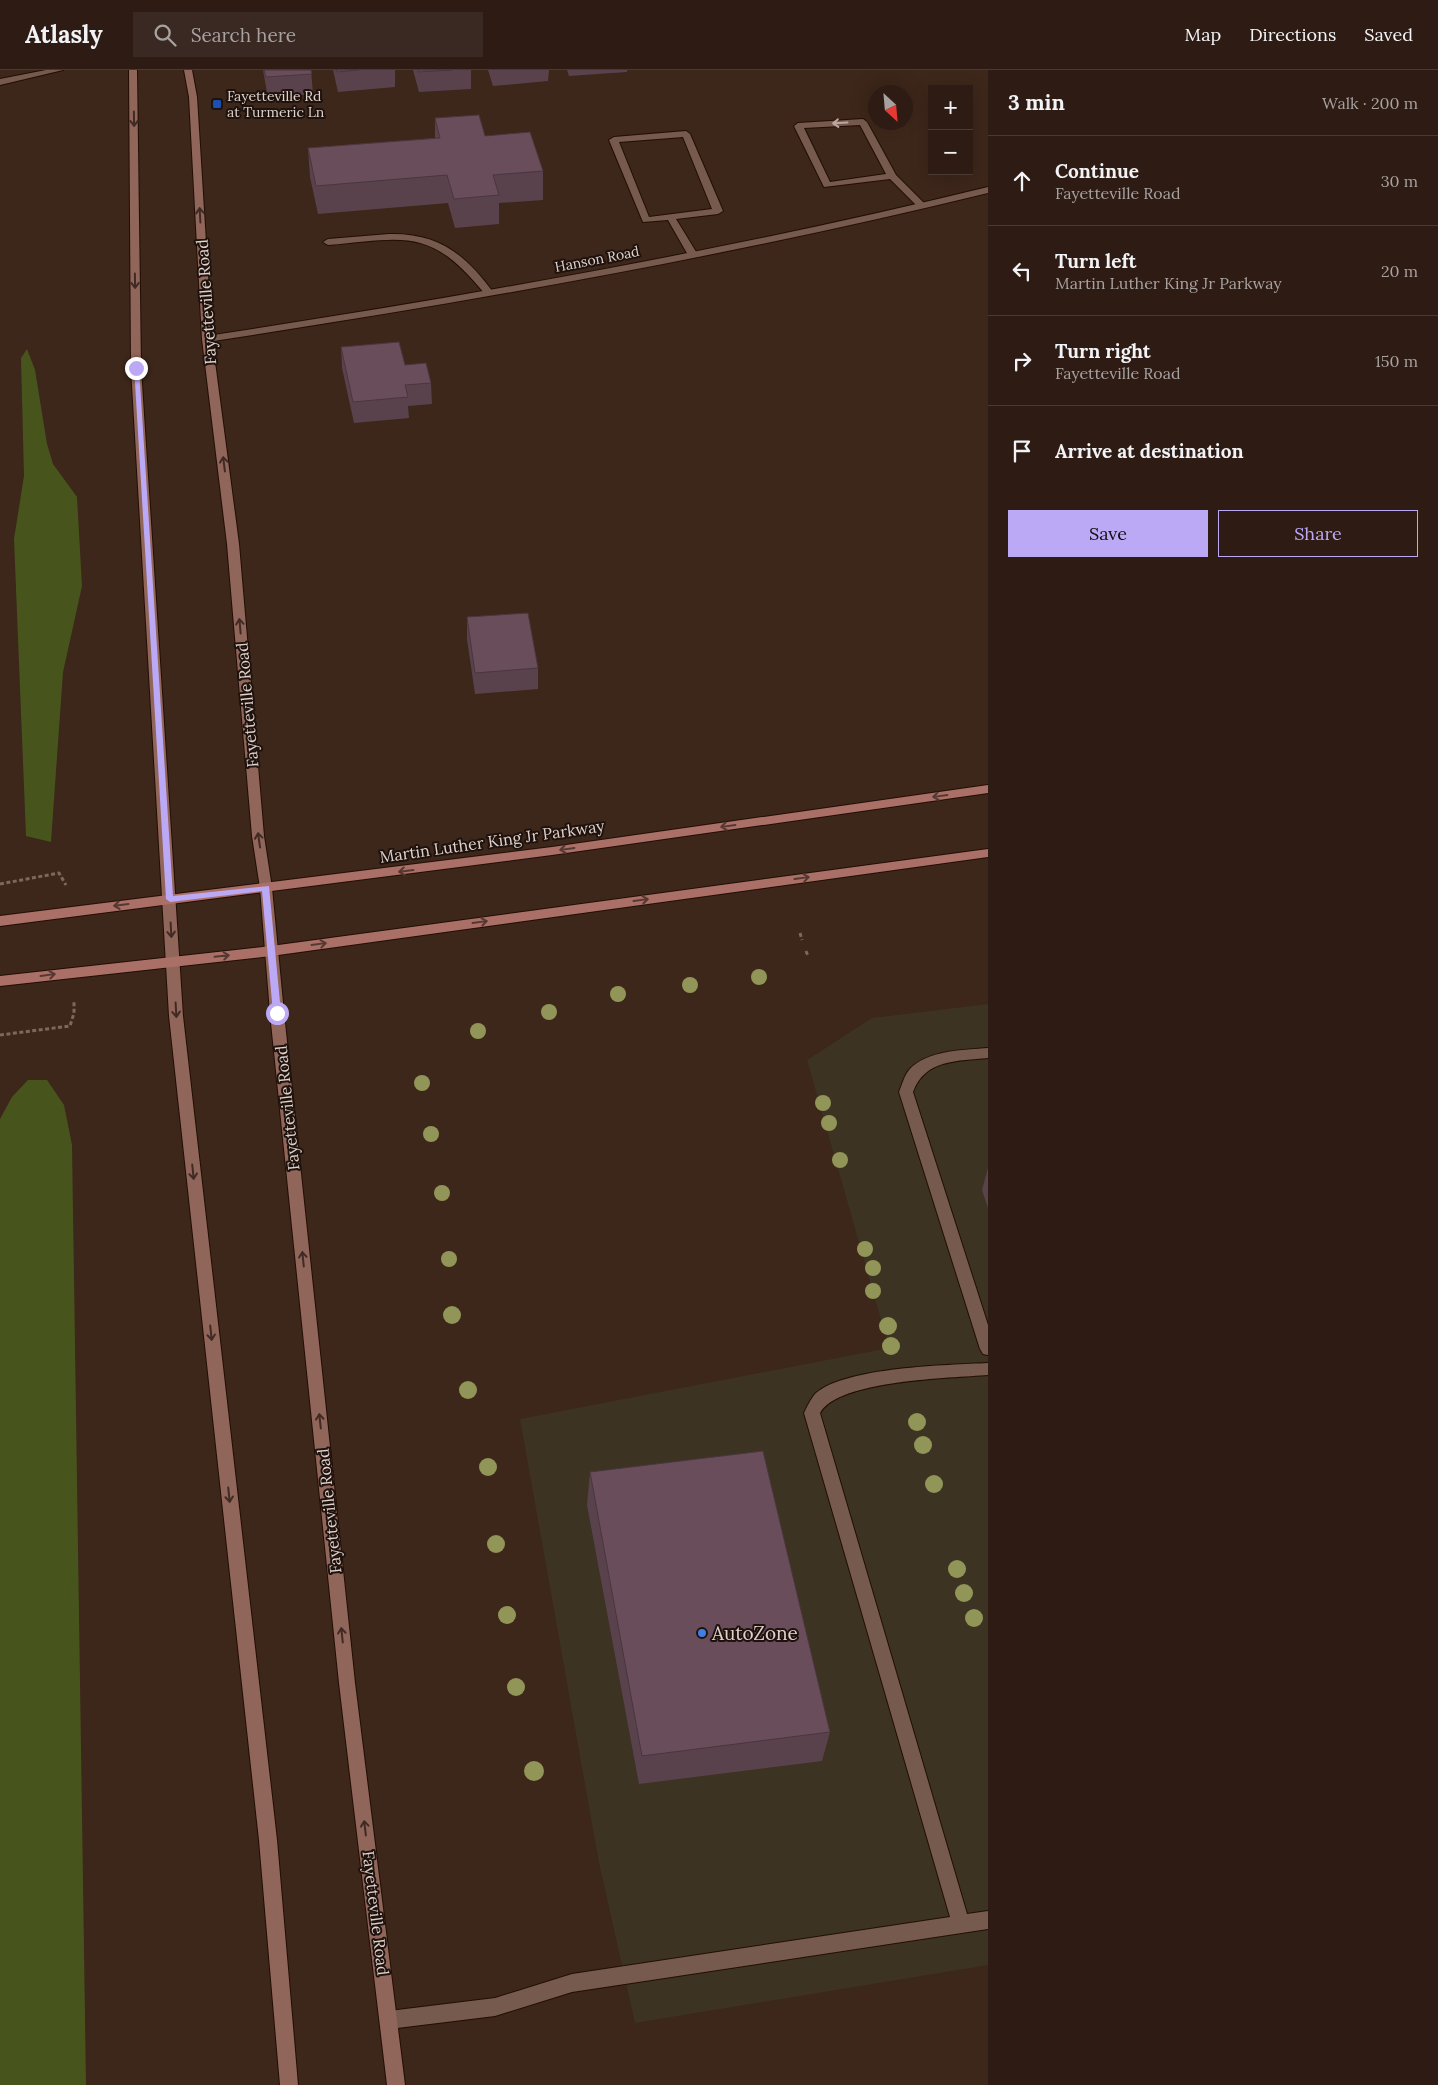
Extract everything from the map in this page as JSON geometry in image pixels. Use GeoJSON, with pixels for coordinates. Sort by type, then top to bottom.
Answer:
{"type":"FeatureCollection","features":[{"type":"Feature","properties":{"kind":"main road"},"geometry":{"type":"LineString","coordinates":[[133,70],[136,368],[178,1036],[268,1840],[289,2085]]}},
{"type":"Feature","properties":{"kind":"main road","name":"Fayetteville Road"},"geometry":{"type":"LineString","coordinates":[[188,70],[193,97],[207,338],[233,544],[258,836],[266,888],[347,1683],[396,2085]]}},
{"type":"Feature","properties":{"kind":"main road","name":"Martin Luther King Jr Parkway"},"geometry":{"type":"LineString","coordinates":[[0,921],[542,853],[988,789]]}},
{"type":"Feature","properties":{"kind":"main road"},"geometry":{"type":"LineString","coordinates":[[0,981],[271,950],[988,852]]}},
{"type":"Feature","properties":{"kind":"street"},"geometry":{"type":"LineString","coordinates":[[0,82],[59,70]]}},
{"type":"Feature","properties":{"kind":"street"},"geometry":{"type":"LineString","coordinates":[[892,176],[827,185],[798,126],[863,122],[892,176],[922,206]]}},
{"type":"Feature","properties":{"kind":"street"},"geometry":{"type":"LineString","coordinates":[[686,134],[718,211],[671,218],[646,220],[614,140],[686,134]]}},
{"type":"Feature","properties":{"kind":"street","name":"Hanson Road"},"geometry":{"type":"LineString","coordinates":[[207,338],[488,292],[693,255],[988,190]]}},
{"type":"Feature","properties":{"kind":"street"},"geometry":{"type":"LineString","coordinates":[[671,218],[693,255]]}},
{"type":"Feature","properties":{"kind":"street"},"geometry":{"type":"LineString","coordinates":[[328,242],[404,237],[426,240],[470,271],[488,292]]}},
{"type":"Feature","properties":{"kind":"street"},"geometry":{"type":"LineString","coordinates":[[988,1053],[961,1055],[934,1062],[914,1074],[906,1092],[988,1349]]}},
{"type":"Feature","properties":{"kind":"street"},"geometry":{"type":"LineString","coordinates":[[961,1924],[812,1413],[822,1397],[847,1386],[929,1373],[988,1369]]}},
{"type":"Feature","properties":{"kind":"street"},"geometry":{"type":"LineString","coordinates":[[389,2020],[495,2007],[572,1983],[988,1920]]}},
{"type":"Feature","properties":{"kind":"path"},"geometry":{"type":"LineString","coordinates":[[0,884],[59,873],[65,880]]}},
{"type":"Feature","properties":{"kind":"path"},"geometry":{"type":"LineString","coordinates":[[800,933],[802,940]]}},
{"type":"Feature","properties":{"kind":"path"},"geometry":{"type":"LineString","coordinates":[[806,951],[808,956]]}},
{"type":"Feature","properties":{"kind":"path"},"geometry":{"type":"LineString","coordinates":[[0,1035],[70,1026],[74,1013]]}},
{"type":"Feature","properties":{"kind":"shaded area"},"geometry":{"type":"Polygon","coordinates":[[[988,1004],[988,1965],[635,2023],[599,1863],[520,1419],[889,1348],[807,1060],[872,1018],[988,1004]]]}},
{"type":"Feature","properties":{"kind":"green space"},"geometry":{"type":"Polygon","coordinates":[[[27,349],[35,370],[47,444],[53,464],[77,497],[82,586],[63,672],[51,842],[26,836],[14,539],[24,476],[21,358],[27,349]]]}},
{"type":"Feature","properties":{"kind":"green space"},"geometry":{"type":"Polygon","coordinates":[[[28,1080],[47,1080],[64,1105],[72,1145],[86,2085],[0,2085],[0,1119],[12,1097],[28,1080]]]}},
{"type":"Feature","properties":{"kind":"building"},"geometry":{"type":"Polygon","coordinates":[[[264,70],[311,70],[312,74],[266,77],[264,70]]]}},
{"type":"Feature","properties":{"kind":"building"},"geometry":{"type":"Polygon","coordinates":[[[336,70],[359,70],[337,72],[336,70]]]}},
{"type":"Feature","properties":{"kind":"building"},"geometry":{"type":"Polygon","coordinates":[[[418,70],[452,70],[418,72],[418,70]]]}},
{"type":"Feature","properties":{"kind":"building"},"geometry":{"type":"Polygon","coordinates":[[[479,115],[485,136],[530,132],[543,171],[493,175],[499,195],[454,199],[447,175],[316,186],[308,148],[440,138],[435,118],[479,115]]]}},
{"type":"Feature","properties":{"kind":"building"},"geometry":{"type":"Polygon","coordinates":[[[399,342],[405,365],[426,363],[431,383],[405,385],[408,397],[353,402],[341,347],[399,342]]]}},
{"type":"Feature","properties":{"kind":"building"},"geometry":{"type":"Polygon","coordinates":[[[528,613],[538,668],[475,673],[467,617],[528,613]]]}},
{"type":"Feature","properties":{"kind":"building","name":"AutoZone"},"geometry":{"type":"Polygon","coordinates":[[[763,1451],[830,1732],[642,1756],[590,1472],[763,1451]]]}},
{"type":"Feature","properties":{"kind":"place","name":"Fayetteville Rd at Turmeric Ln"},"geometry":{"type":"Point","coordinates":[217,104]}},
{"type":"Feature","properties":{"kind":"place","name":"AutoZone"},"geometry":{"type":"Point","coordinates":[702,1633]}},
{"type":"Feature","properties":{"kind":"route"},"geometry":{"type":"LineString","coordinates":[[136,368],[170,899],[266,888],[277,1013]]}}]}
